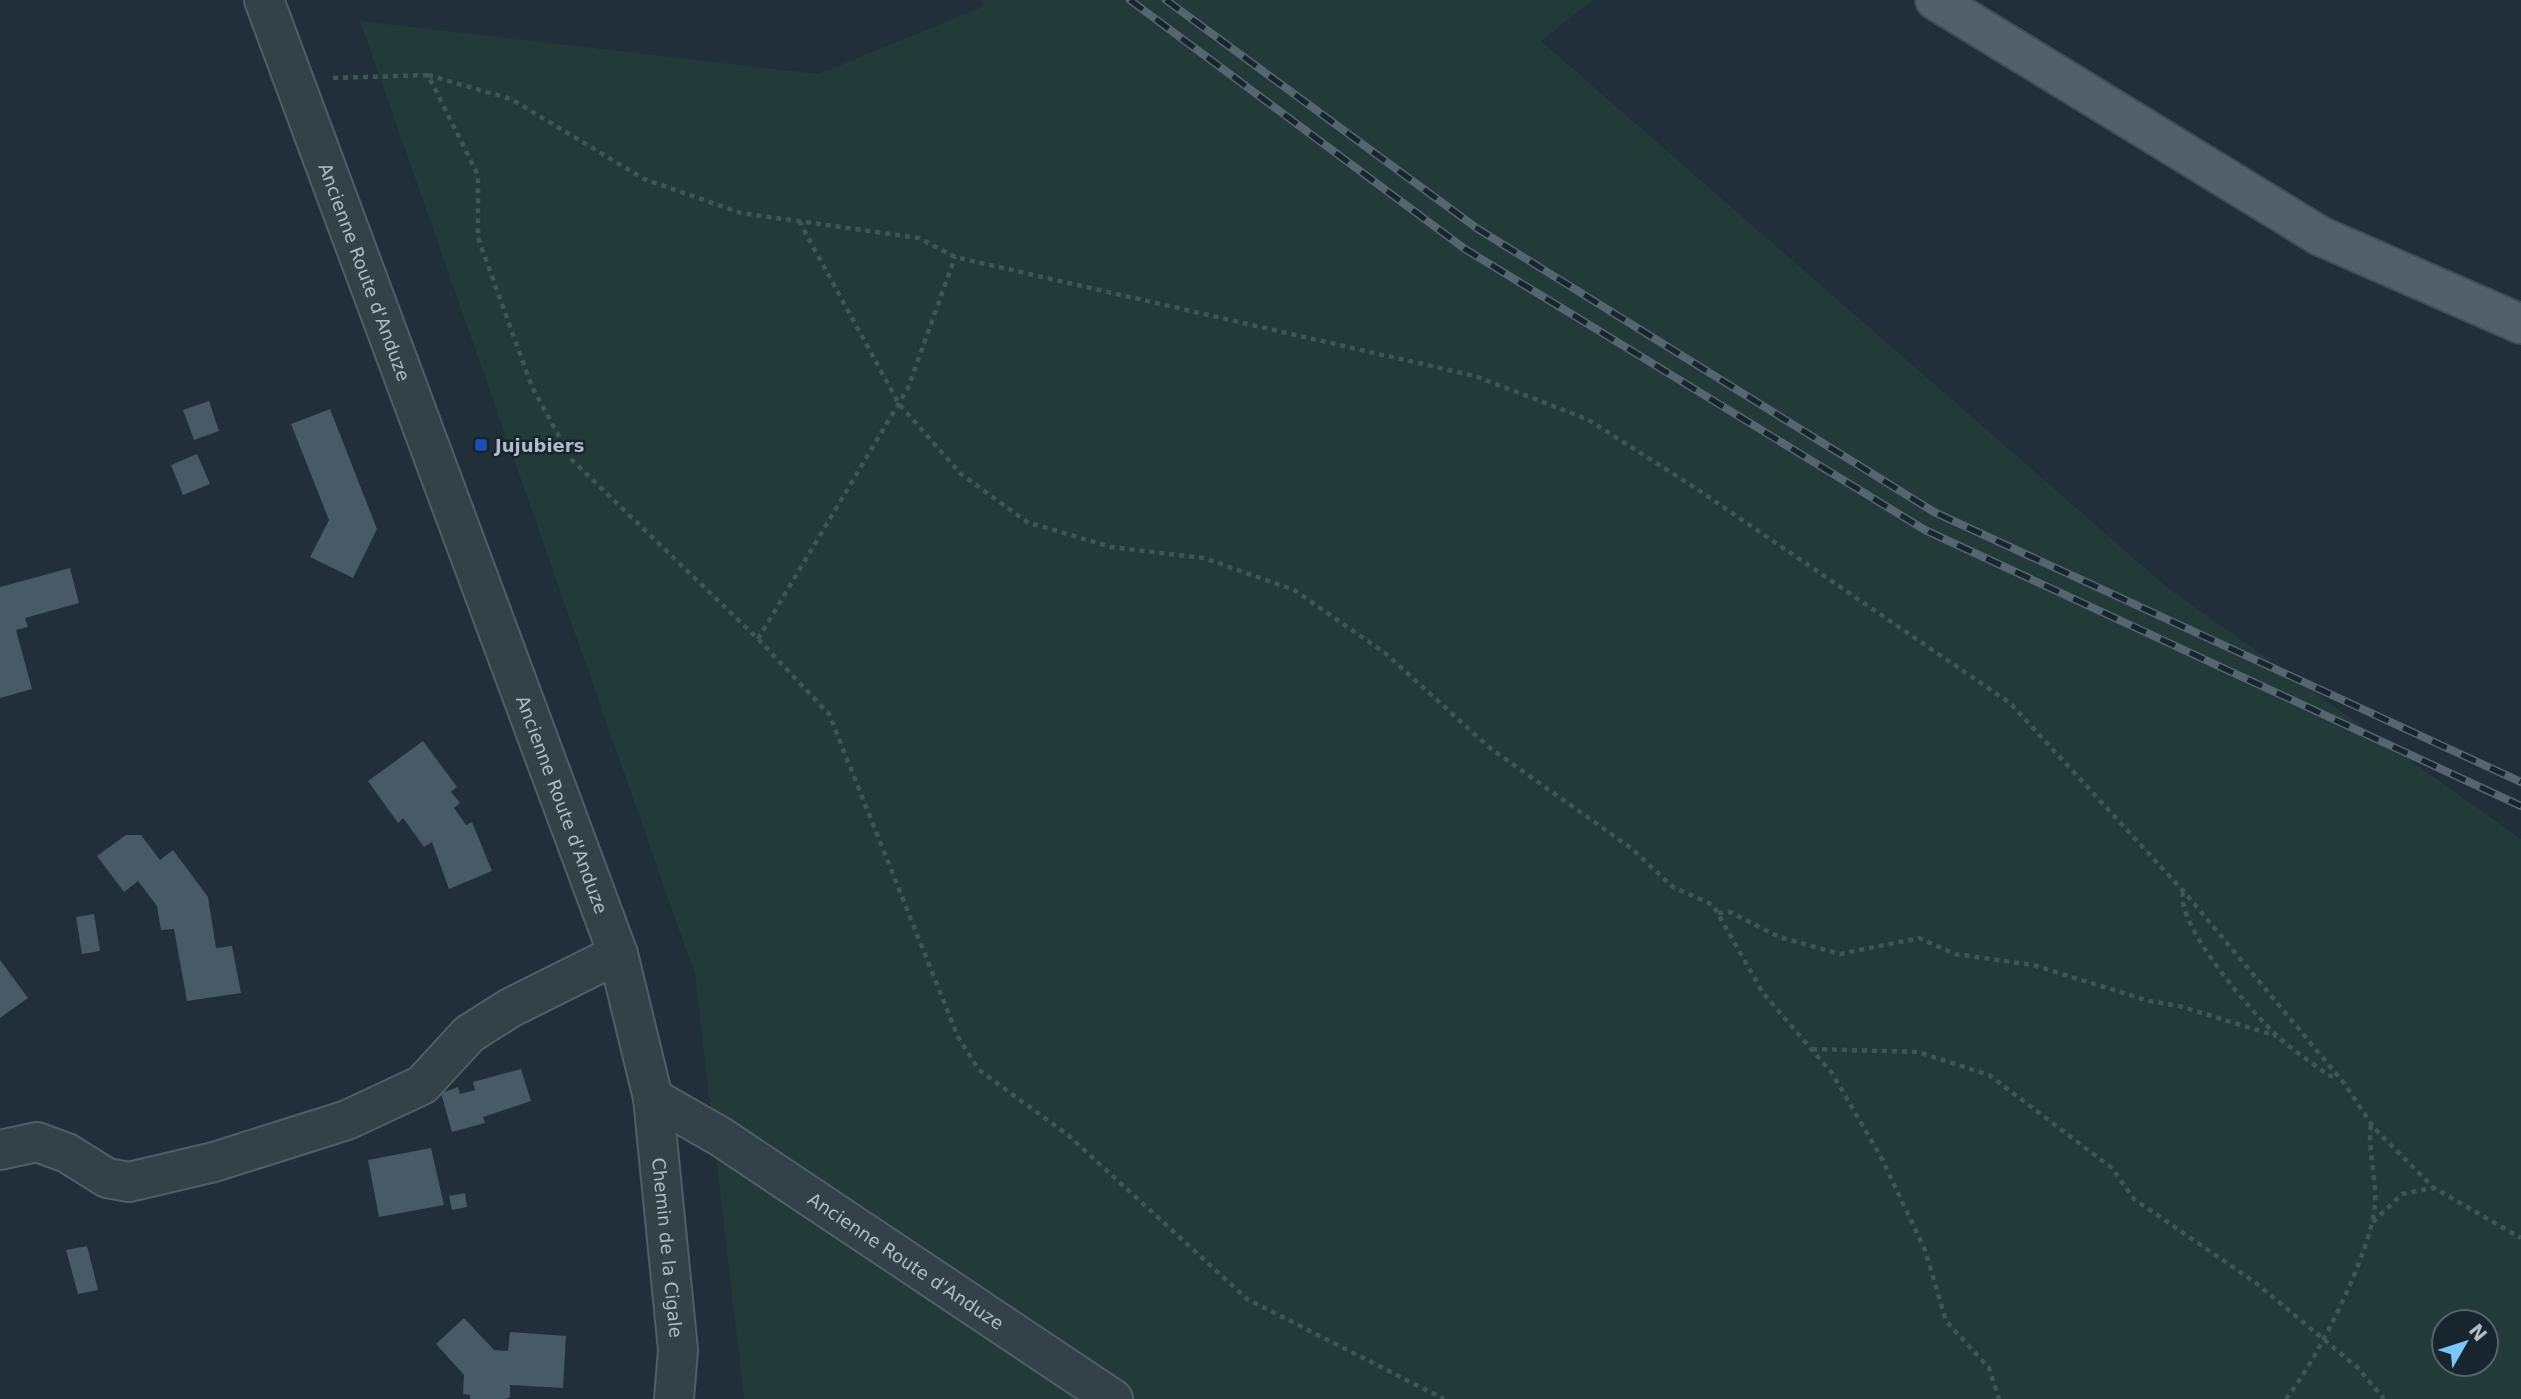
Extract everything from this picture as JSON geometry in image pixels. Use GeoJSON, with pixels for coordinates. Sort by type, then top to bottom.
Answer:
{"type":"FeatureCollection","features":[{"type":"Feature","properties":{"kind":"main road"},"geometry":{"type":"LineString","coordinates":[[1935,0],[2320,236],[2521,324]]}},
{"type":"Feature","properties":{"kind":"street","name":"Ancienne Route d'Anduze"},"geometry":{"type":"LineString","coordinates":[[264,0],[618,954],[653,1098],[720,1138],[1113,1399]]}},
{"type":"Feature","properties":{"kind":"street"},"geometry":{"type":"LineString","coordinates":[[0,1150],[37,1142],[67,1153],[107,1178],[129,1182],[214,1162],[346,1120],[422,1085],[469,1034],[510,1008],[618,954]]}},
{"type":"Feature","properties":{"kind":"street","name":"Chemin de la Cigale"},"geometry":{"type":"LineString","coordinates":[[653,1098],[678,1350],[674,1399]]}},
{"type":"Feature","properties":{"kind":"path"},"geometry":{"type":"LineString","coordinates":[[293,79],[428,75],[511,99],[644,179],[741,213],[919,238],[955,257],[1475,376],[1587,419],[1697,489],[2010,704],[2183,891],[2340,1079],[2371,1124],[2434,1188],[2521,1238]]}},
{"type":"Feature","properties":{"kind":"path"},"geometry":{"type":"LineString","coordinates":[[428,75],[478,175],[478,238],[532,387],[572,460],[758,639],[829,714],[958,1037],[979,1070],[1068,1135],[1247,1299],[1444,1399]]}},
{"type":"Feature","properties":{"kind":"path"},"geometry":{"type":"LineString","coordinates":[[798,221],[837,297],[898,404],[961,474],[1027,522],[1111,547],[1204,558],[1294,590],[1385,653],[1490,747],[1631,848],[1673,887],[1713,905],[1763,993],[1832,1073],[1882,1159],[1925,1250],[1946,1321],[1989,1368],[1999,1399]]}},
{"type":"Feature","properties":{"kind":"path"},"geometry":{"type":"LineString","coordinates":[[758,639],[908,388],[955,257]]}},
{"type":"Feature","properties":{"kind":"path"},"geometry":{"type":"LineString","coordinates":[[2183,891],[2182,899],[2192,925],[2233,989],[2277,1036],[2328,1075],[2340,1079]]}},
{"type":"Feature","properties":{"kind":"path"},"geometry":{"type":"LineString","coordinates":[[1718,913],[1730,912],[1779,937],[1840,954],[1919,938],[1955,954],[2033,965],[2149,1001],[2179,1006],[2277,1036]]}},
{"type":"Feature","properties":{"kind":"path"},"geometry":{"type":"LineString","coordinates":[[1811,1049],[1918,1052],[1989,1075],[2112,1168],[2134,1199],[2256,1283],[2358,1368],[2384,1399]]}},
{"type":"Feature","properties":{"kind":"path"},"geometry":{"type":"LineString","coordinates":[[2286,1399],[2323,1341],[2373,1222],[2375,1166],[2371,1124]]}},
{"type":"Feature","properties":{"kind":"path"},"geometry":{"type":"LineString","coordinates":[[2373,1222],[2402,1195],[2434,1188]]}},
{"type":"Feature","properties":{"kind":"green space"},"geometry":{"type":"Polygon","coordinates":[[[981,0],[1593,0],[1541,41],[2168,588],[2521,839],[2521,1399],[744,1399],[695,975],[360,21],[819,74],[984,6],[981,0]]]}},
{"type":"Feature","properties":{"kind":"building"},"geometry":{"type":"Polygon","coordinates":[[[209,401],[219,431],[194,440],[183,410],[209,401]]]}},
{"type":"Feature","properties":{"kind":"building"},"geometry":{"type":"Polygon","coordinates":[[[330,409],[377,529],[353,578],[310,557],[329,520],[291,424],[330,409]]]}},
{"type":"Feature","properties":{"kind":"building"},"geometry":{"type":"Polygon","coordinates":[[[197,454],[210,484],[183,495],[171,465],[197,454]]]}},
{"type":"Feature","properties":{"kind":"building"},"geometry":{"type":"Polygon","coordinates":[[[70,568],[79,603],[25,618],[28,627],[16,630],[32,689],[0,698],[0,587],[70,568]]]}},
{"type":"Feature","properties":{"kind":"building"},"geometry":{"type":"Polygon","coordinates":[[[423,741],[457,787],[451,792],[460,803],[454,808],[466,825],[472,822],[492,871],[449,889],[432,842],[424,847],[403,818],[398,823],[368,781],[423,741]]]}},
{"type":"Feature","properties":{"kind":"building"},"geometry":{"type":"Polygon","coordinates":[[[126,835],[141,835],[160,860],[173,850],[208,897],[216,948],[232,946],[241,993],[187,1001],[174,929],[161,930],[157,906],[138,881],[124,892],[97,856],[126,835]]]}},
{"type":"Feature","properties":{"kind":"building"},"geometry":{"type":"Polygon","coordinates":[[[94,914],[100,951],[82,954],[76,917],[94,914]]]}},
{"type":"Feature","properties":{"kind":"building"},"geometry":{"type":"Polygon","coordinates":[[[0,960],[28,998],[0,1018],[0,960]]]}},
{"type":"Feature","properties":{"kind":"building"},"geometry":{"type":"Polygon","coordinates":[[[521,1069],[531,1101],[483,1117],[485,1123],[452,1132],[441,1093],[458,1087],[460,1094],[475,1090],[473,1082],[521,1069]]]}},
{"type":"Feature","properties":{"kind":"building"},"geometry":{"type":"Polygon","coordinates":[[[431,1148],[444,1205],[379,1217],[368,1160],[431,1148]]]}},
{"type":"Feature","properties":{"kind":"building"},"geometry":{"type":"Polygon","coordinates":[[[465,1193],[467,1207],[452,1210],[449,1196],[465,1193]]]}},
{"type":"Feature","properties":{"kind":"building"},"geometry":{"type":"Polygon","coordinates":[[[87,1246],[98,1290],[78,1294],[66,1250],[87,1246]]]}},
{"type":"Feature","properties":{"kind":"building"},"geometry":{"type":"Polygon","coordinates":[[[464,1318],[494,1350],[508,1351],[510,1332],[566,1336],[563,1388],[510,1385],[510,1397],[506,1399],[470,1399],[470,1395],[463,1394],[464,1375],[436,1344],[464,1318]]]}},
{"type":"Feature","properties":{"kind":"railway"},"geometry":{"type":"LineString","coordinates":[[1130,0],[1465,249],[1925,530],[2521,806]]}},
{"type":"Feature","properties":{"kind":"railway"},"geometry":{"type":"LineString","coordinates":[[1166,0],[1478,229],[1934,512],[2521,782]]}},
{"type":"Feature","properties":{"kind":"place","name":"Jujubiers"},"geometry":{"type":"Point","coordinates":[481,445]}}]}
